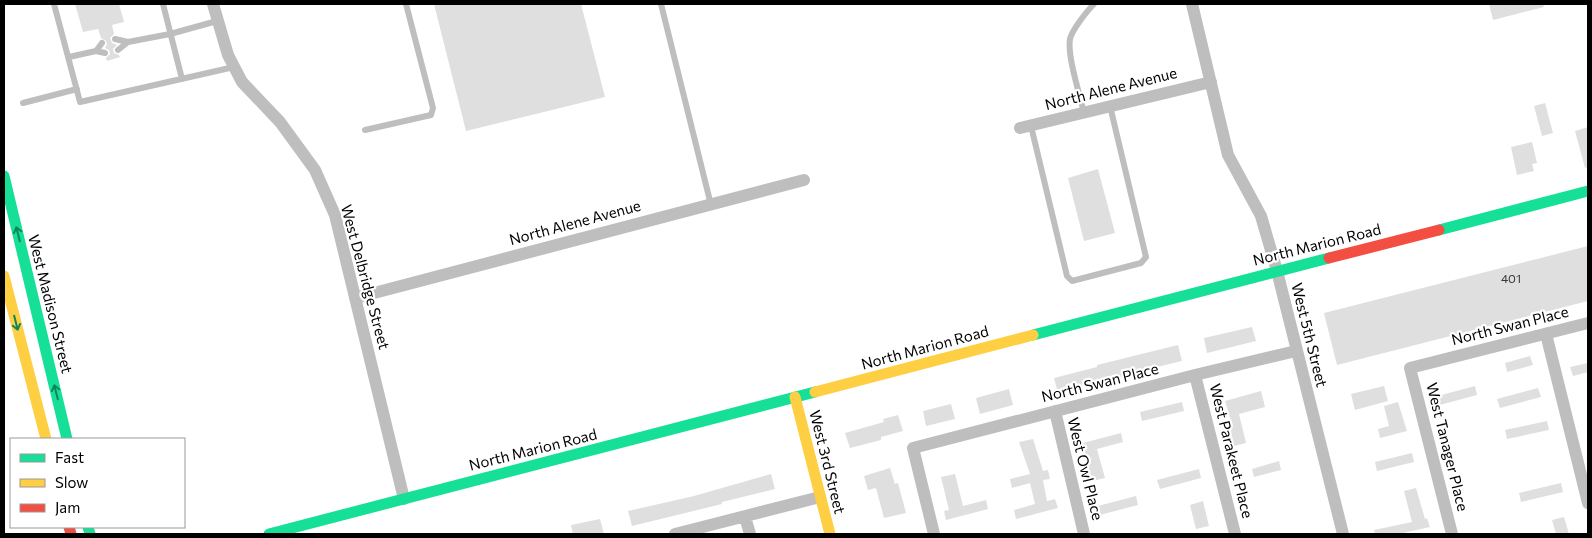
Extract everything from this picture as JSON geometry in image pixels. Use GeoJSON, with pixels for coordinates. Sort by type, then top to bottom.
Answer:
{"type":"FeatureCollection","features":[{"type":"Feature","properties":{"kind":"main road","name":"West Madison Street"},"geometry":{"type":"LineString","coordinates":[[4,176],[67,438]]}},
{"type":"Feature","properties":{"kind":"main road","name":"North Marion Road"},"geometry":{"type":"LineString","coordinates":[[269,534],[1588,191]]}},
{"type":"Feature","properties":{"kind":"main road"},"geometry":{"type":"LineString","coordinates":[[4,276],[46,438]]}},
{"type":"Feature","properties":{"kind":"main road","name":"West 3rd Street"},"geometry":{"type":"LineString","coordinates":[[796,398],[830,534]]}},
{"type":"Feature","properties":{"kind":"street","name":"West Delbridge Street"},"geometry":{"type":"LineString","coordinates":[[213,4],[228,55],[242,82],[280,122],[315,170],[335,215],[404,499]]}},
{"type":"Feature","properties":{"kind":"street","name":"West 5th Street"},"geometry":{"type":"LineString","coordinates":[[1192,4],[1228,155],[1261,216],[1277,271],[1343,534]]}},
{"type":"Feature","properties":{"kind":"street","name":"North Alene Avenue"},"geometry":{"type":"LineString","coordinates":[[1025,127],[1211,82]]}},
{"type":"Feature","properties":{"kind":"street","name":"North Alene Avenue"},"geometry":{"type":"LineString","coordinates":[[355,298],[804,180]]}},
{"type":"Feature","properties":{"kind":"street","name":"North Swan Place"},"geometry":{"type":"LineString","coordinates":[[1410,368],[1588,323]]}},
{"type":"Feature","properties":{"kind":"street"},"geometry":{"type":"LineString","coordinates":[[1546,334],[1588,503]]}},
{"type":"Feature","properties":{"kind":"street","name":"North Swan Place"},"geometry":{"type":"LineString","coordinates":[[934,534],[913,448],[1195,375],[1296,351]]}},
{"type":"Feature","properties":{"kind":"street","name":"West Tanager Place"},"geometry":{"type":"LineString","coordinates":[[1410,368],[1452,534]]}},
{"type":"Feature","properties":{"kind":"street","name":"West Parakeet Place"},"geometry":{"type":"LineString","coordinates":[[1195,375],[1235,534]]}},
{"type":"Feature","properties":{"kind":"street","name":"West Owl Place"},"geometry":{"type":"LineString","coordinates":[[1054,411],[1084,534]]}},
{"type":"Feature","properties":{"kind":"street"},"geometry":{"type":"LineString","coordinates":[[676,534],[820,497]]}},
{"type":"Feature","properties":{"kind":"street"},"geometry":{"type":"LineString","coordinates":[[745,516],[750,534]]}},
{"type":"Feature","properties":{"kind":"lane"},"geometry":{"type":"LineString","coordinates":[[54,4],[80,102],[234,67]]}},
{"type":"Feature","properties":{"kind":"lane"},"geometry":{"type":"LineString","coordinates":[[163,4],[182,79]]}},
{"type":"Feature","properties":{"kind":"lane"},"geometry":{"type":"LineString","coordinates":[[366,130],[431,115],[433,108],[406,4]]}},
{"type":"Feature","properties":{"kind":"lane"},"geometry":{"type":"LineString","coordinates":[[661,4],[711,204]]}},
{"type":"Feature","properties":{"kind":"lane"},"geometry":{"type":"LineString","coordinates":[[1084,112],[1072,60],[1070,39],[1085,14],[1094,4]]}},
{"type":"Feature","properties":{"kind":"lane"},"geometry":{"type":"LineString","coordinates":[[115,39],[128,42],[170,34],[217,21]]}},
{"type":"Feature","properties":{"kind":"lane"},"geometry":{"type":"LineString","coordinates":[[118,50],[128,42]]}},
{"type":"Feature","properties":{"kind":"lane"},"geometry":{"type":"LineString","coordinates":[[96,51],[102,43]]}},
{"type":"Feature","properties":{"kind":"lane"},"geometry":{"type":"LineString","coordinates":[[68,57],[96,51],[105,53]]}},
{"type":"Feature","properties":{"kind":"lane"},"geometry":{"type":"LineString","coordinates":[[23,103],[77,89]]}},
{"type":"Feature","properties":{"kind":"lane"},"geometry":{"type":"LineString","coordinates":[[1025,127],[1067,276],[1072,281],[1141,263],[1146,257],[1110,106]]}},
{"type":"Feature","properties":{"kind":"building"},"geometry":{"type":"Polygon","coordinates":[[[75,4],[119,4],[124,22],[112,25],[114,34],[110,38],[112,43],[117,45],[113,49],[114,53],[120,57],[107,61],[106,58],[110,54],[109,50],[105,48],[106,41],[101,38],[98,29],[83,32],[75,4]]]}},
{"type":"Feature","properties":{"kind":"building"},"geometry":{"type":"Polygon","coordinates":[[[434,4],[581,4],[605,97],[466,131],[434,4]]]}},
{"type":"Feature","properties":{"kind":"building"},"geometry":{"type":"Polygon","coordinates":[[[1489,4],[1543,4],[1544,7],[1493,20],[1489,4]]]}},
{"type":"Feature","properties":{"kind":"building"},"geometry":{"type":"Polygon","coordinates":[[[1545,103],[1553,133],[1542,136],[1534,106],[1545,103]]]}},
{"type":"Feature","properties":{"kind":"building"},"geometry":{"type":"Polygon","coordinates":[[[1588,127],[1588,167],[1585,168],[1575,131],[1588,127]]]}},
{"type":"Feature","properties":{"kind":"building"},"geometry":{"type":"Polygon","coordinates":[[[1532,142],[1537,163],[1532,164],[1534,171],[1517,175],[1511,147],[1532,142]]]}},
{"type":"Feature","properties":{"kind":"building"},"geometry":{"type":"Polygon","coordinates":[[[1098,169],[1115,233],[1084,241],[1068,178],[1098,169]]]}},
{"type":"Feature","properties":{"kind":"building"},"geometry":{"type":"Polygon","coordinates":[[[1588,246],[1588,301],[1337,365],[1324,313],[1588,246]]]}},
{"type":"Feature","properties":{"kind":"building"},"geometry":{"type":"Polygon","coordinates":[[[1252,327],[1256,341],[1207,353],[1204,338],[1252,327]]]}},
{"type":"Feature","properties":{"kind":"building"},"geometry":{"type":"Polygon","coordinates":[[[1178,345],[1182,361],[1153,368],[1152,366],[1134,372],[1134,374],[1058,393],[1054,378],[1097,367],[1097,365],[1178,345]]]}},
{"type":"Feature","properties":{"kind":"building"},"geometry":{"type":"Polygon","coordinates":[[[1530,356],[1533,365],[1507,372],[1505,363],[1530,356]]]}},
{"type":"Feature","properties":{"kind":"building"},"geometry":{"type":"Polygon","coordinates":[[[1588,363],[1588,372],[1573,376],[1570,367],[1588,363]]]}},
{"type":"Feature","properties":{"kind":"building"},"geometry":{"type":"Polygon","coordinates":[[[1384,386],[1388,401],[1355,410],[1351,394],[1384,386]]]}},
{"type":"Feature","properties":{"kind":"building"},"geometry":{"type":"Polygon","coordinates":[[[1475,386],[1477,395],[1436,406],[1434,397],[1475,386]]]}},
{"type":"Feature","properties":{"kind":"building"},"geometry":{"type":"Polygon","coordinates":[[[1538,388],[1541,397],[1500,408],[1497,399],[1538,388]]]}},
{"type":"Feature","properties":{"kind":"building"},"geometry":{"type":"Polygon","coordinates":[[[1009,389],[1013,405],[980,414],[976,398],[1009,389]]]}},
{"type":"Feature","properties":{"kind":"building"},"geometry":{"type":"Polygon","coordinates":[[[1261,391],[1265,407],[1239,414],[1246,443],[1234,446],[1228,421],[1231,421],[1225,401],[1261,391]]]}},
{"type":"Feature","properties":{"kind":"building"},"geometry":{"type":"Polygon","coordinates":[[[1182,402],[1184,411],[1142,421],[1140,412],[1182,402]]]}},
{"type":"Feature","properties":{"kind":"building"},"geometry":{"type":"Polygon","coordinates":[[[1398,402],[1407,431],[1380,438],[1378,429],[1389,426],[1384,406],[1398,402]]]}},
{"type":"Feature","properties":{"kind":"building"},"geometry":{"type":"Polygon","coordinates":[[[951,404],[955,419],[926,426],[923,411],[951,404]]]}},
{"type":"Feature","properties":{"kind":"building"},"geometry":{"type":"Polygon","coordinates":[[[898,415],[903,431],[881,437],[881,440],[850,448],[845,433],[884,422],[883,419],[898,415]]]}},
{"type":"Feature","properties":{"kind":"building"},"geometry":{"type":"Polygon","coordinates":[[[1547,421],[1549,430],[1507,439],[1505,430],[1547,421]]]}},
{"type":"Feature","properties":{"kind":"building"},"geometry":{"type":"Polygon","coordinates":[[[1121,433],[1123,442],[1097,449],[1105,478],[1092,481],[1084,452],[1082,453],[1079,444],[1121,433]]]}},
{"type":"Feature","properties":{"kind":"building"},"geometry":{"type":"Polygon","coordinates":[[[1033,439],[1043,471],[1048,470],[1050,479],[1043,480],[1047,501],[1055,499],[1058,508],[1016,519],[1014,510],[1035,504],[1030,483],[1012,488],[1010,479],[1030,474],[1019,442],[1033,439]]]}},
{"type":"Feature","properties":{"kind":"building"},"geometry":{"type":"Polygon","coordinates":[[[1412,453],[1414,462],[1377,471],[1375,462],[1412,453]]]}},
{"type":"Feature","properties":{"kind":"building"},"geometry":{"type":"Polygon","coordinates":[[[1279,461],[1281,470],[1254,477],[1252,469],[1279,461]]]}},
{"type":"Feature","properties":{"kind":"building"},"geometry":{"type":"Polygon","coordinates":[[[890,468],[895,484],[898,483],[906,513],[884,518],[876,488],[868,490],[864,476],[890,468]]]}},
{"type":"Feature","properties":{"kind":"building"},"geometry":{"type":"Polygon","coordinates":[[[1199,469],[1201,478],[1160,489],[1157,480],[1199,469]]]}},
{"type":"Feature","properties":{"kind":"building"},"geometry":{"type":"Polygon","coordinates":[[[771,474],[775,489],[632,526],[628,511],[694,496],[771,474]]]}},
{"type":"Feature","properties":{"kind":"building"},"geometry":{"type":"Polygon","coordinates":[[[955,474],[963,506],[986,500],[988,509],[946,520],[944,511],[949,510],[941,477],[955,474]]]}},
{"type":"Feature","properties":{"kind":"building"},"geometry":{"type":"Polygon","coordinates":[[[1561,483],[1563,492],[1521,502],[1519,493],[1561,483]]]}},
{"type":"Feature","properties":{"kind":"building"},"geometry":{"type":"Polygon","coordinates":[[[1416,488],[1425,519],[1427,518],[1430,527],[1398,534],[1375,534],[1374,530],[1412,522],[1404,491],[1416,488]]]}},
{"type":"Feature","properties":{"kind":"building"},"geometry":{"type":"Polygon","coordinates":[[[1136,496],[1138,505],[1096,516],[1094,507],[1136,496]]]}},
{"type":"Feature","properties":{"kind":"building"},"geometry":{"type":"Polygon","coordinates":[[[1203,501],[1209,526],[1196,529],[1190,505],[1203,501]]]}},
{"type":"Feature","properties":{"kind":"building"},"geometry":{"type":"Polygon","coordinates":[[[1564,517],[1569,534],[1556,534],[1552,520],[1564,517]]]}},
{"type":"Feature","properties":{"kind":"building"},"geometry":{"type":"Polygon","coordinates":[[[600,519],[604,534],[573,534],[571,525],[600,519]]]}},
{"type":"Feature","properties":{"kind":"traffic: fast"},"geometry":{"type":"LineString","coordinates":[[4,176],[67,438]]}},
{"type":"Feature","properties":{"kind":"traffic: fast"},"geometry":{"type":"LineString","coordinates":[[1439,230],[1588,191]]}},
{"type":"Feature","properties":{"kind":"traffic: fast"},"geometry":{"type":"LineString","coordinates":[[1033,335],[1329,258]]}},
{"type":"Feature","properties":{"kind":"traffic: fast"},"geometry":{"type":"LineString","coordinates":[[269,534],[815,392]]}},
{"type":"Feature","properties":{"kind":"traffic: fast"},"geometry":{"type":"LineString","coordinates":[[88,528],[90,534]]}},
{"type":"Feature","properties":{"kind":"traffic: slow"},"geometry":{"type":"LineString","coordinates":[[4,276],[46,438]]}},
{"type":"Feature","properties":{"kind":"traffic: slow"},"geometry":{"type":"LineString","coordinates":[[815,392],[1033,335]]}},
{"type":"Feature","properties":{"kind":"traffic: slow"},"geometry":{"type":"LineString","coordinates":[[795,397],[830,534]]}},
{"type":"Feature","properties":{"kind":"traffic: jam"},"geometry":{"type":"LineString","coordinates":[[1329,258],[1439,230]]}},
{"type":"Feature","properties":{"kind":"traffic: jam"},"geometry":{"type":"LineString","coordinates":[[69,528],[71,534]]}}]}
